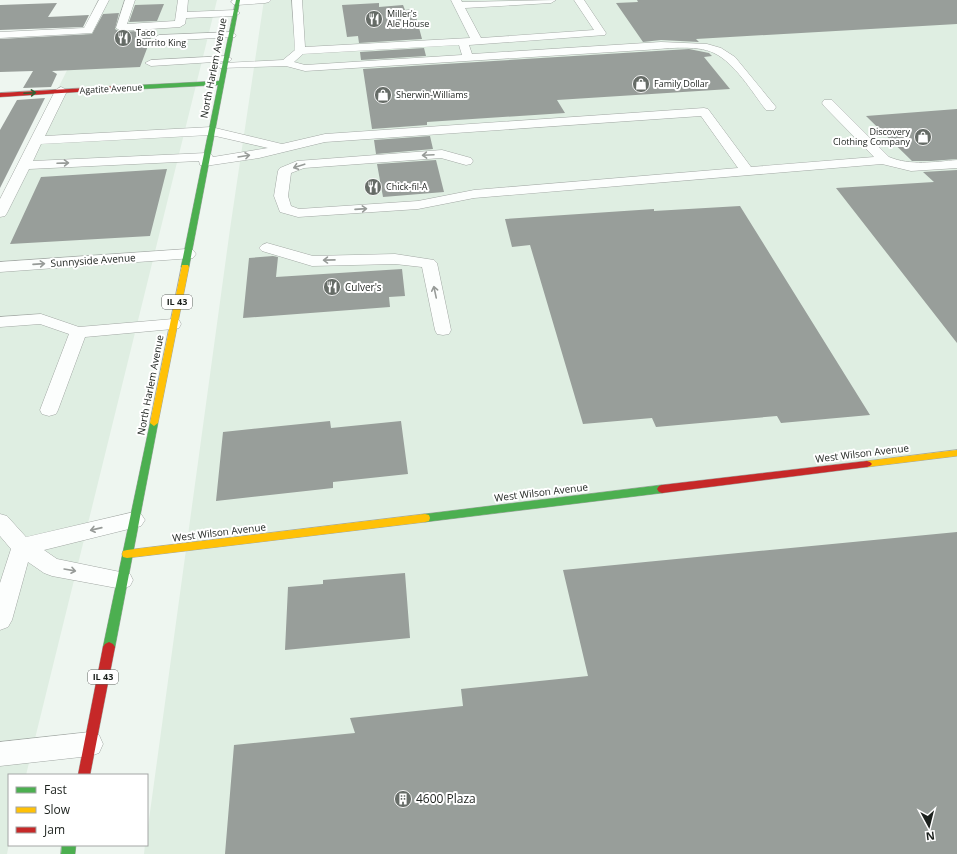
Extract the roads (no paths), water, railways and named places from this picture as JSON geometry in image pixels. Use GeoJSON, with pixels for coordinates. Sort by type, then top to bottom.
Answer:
{"type":"FeatureCollection","features":[{"type":"Feature","properties":{"kind":"main road","name":"North Harlem Avenue"},"geometry":{"type":"LineString","coordinates":[[84,774],[237,5]]}},
{"type":"Feature","properties":{"kind":"main road","name":"Agatite Avenue"},"geometry":{"type":"LineString","coordinates":[[0,95],[221,83]]}},
{"type":"Feature","properties":{"kind":"main road","name":"West Wilson Avenue"},"geometry":{"type":"LineString","coordinates":[[127,554],[957,453]]}},
{"type":"Feature","properties":{"kind":"street"},"geometry":{"type":"LineString","coordinates":[[237,5],[265,0]]}},
{"type":"Feature","properties":{"kind":"street","name":"Sunnyside Avenue"},"geometry":{"type":"LineString","coordinates":[[0,267],[187,254]]}},
{"type":"Feature","properties":{"kind":"lane"},"geometry":{"type":"LineString","coordinates":[[0,35],[88,31],[104,0]]}},
{"type":"Feature","properties":{"kind":"lane"},"geometry":{"type":"LineString","coordinates":[[130,0],[121,28],[180,24],[183,0]]}},
{"type":"Feature","properties":{"kind":"lane"},"geometry":{"type":"LineString","coordinates":[[298,0],[300,51]]}},
{"type":"Feature","properties":{"kind":"lane"},"geometry":{"type":"LineString","coordinates":[[477,41],[458,3],[551,0]]}},
{"type":"Feature","properties":{"kind":"lane"},"geometry":{"type":"LineString","coordinates":[[286,63],[300,51],[601,33],[579,0]]}},
{"type":"Feature","properties":{"kind":"lane"},"geometry":{"type":"LineString","coordinates":[[181,15],[237,5]]}},
{"type":"Feature","properties":{"kind":"lane"},"geometry":{"type":"LineString","coordinates":[[159,38],[230,35]]}},
{"type":"Feature","properties":{"kind":"lane"},"geometry":{"type":"LineString","coordinates":[[463,42],[468,58]]}},
{"type":"Feature","properties":{"kind":"lane"},"geometry":{"type":"LineString","coordinates":[[151,63],[286,63],[305,68],[686,45],[704,46],[727,55],[770,107]]}},
{"type":"Feature","properties":{"kind":"lane"},"geometry":{"type":"LineString","coordinates":[[0,213],[61,92]]}},
{"type":"Feature","properties":{"kind":"lane"},"geometry":{"type":"LineString","coordinates":[[828,103],[884,160],[895,166],[909,168],[957,164]]}},
{"type":"Feature","properties":{"kind":"lane"},"geometry":{"type":"LineString","coordinates":[[24,165],[206,160],[259,154],[325,138],[704,112],[746,171]]}},
{"type":"Feature","properties":{"kind":"lane"},"geometry":{"type":"LineString","coordinates":[[36,140],[211,131],[285,147]]}},
{"type":"Feature","properties":{"kind":"lane"},"geometry":{"type":"LineString","coordinates":[[466,161],[442,154],[302,164],[285,171],[281,196],[285,209],[298,213],[418,205],[474,194],[884,160]]}},
{"type":"Feature","properties":{"kind":"lane"},"geometry":{"type":"LineString","coordinates":[[266,248],[312,261],[395,259],[429,263],[443,330]]}},
{"type":"Feature","properties":{"kind":"lane"},"geometry":{"type":"LineString","coordinates":[[0,322],[41,319],[78,332],[173,324]]}},
{"type":"Feature","properties":{"kind":"lane"},"geometry":{"type":"LineString","coordinates":[[49,410],[78,332]]}},
{"type":"Feature","properties":{"kind":"lane"},"geometry":{"type":"LineString","coordinates":[[22,547],[134,520]]}},
{"type":"Feature","properties":{"kind":"lane"},"geometry":{"type":"LineString","coordinates":[[0,522],[22,547],[52,567],[122,580]]}},
{"type":"Feature","properties":{"kind":"lane"},"geometry":{"type":"LineString","coordinates":[[0,620],[22,547]]}},
{"type":"Feature","properties":{"kind":"lane"},"geometry":{"type":"LineString","coordinates":[[0,754],[90,744]]}},
{"type":"Feature","properties":{"kind":"place","name":"Miller's Ale House"},"geometry":{"type":"Point","coordinates":[374,19]}},
{"type":"Feature","properties":{"kind":"place","name":"Taco Burrito King"},"geometry":{"type":"Point","coordinates":[123,38]}},
{"type":"Feature","properties":{"kind":"place","name":"Family Dollar"},"geometry":{"type":"Point","coordinates":[641,84]}},
{"type":"Feature","properties":{"kind":"place","name":"Sherwin-Williams"},"geometry":{"type":"Point","coordinates":[383,95]}},
{"type":"Feature","properties":{"kind":"place","name":"Discovery Clothing Company"},"geometry":{"type":"Point","coordinates":[923,137]}},
{"type":"Feature","properties":{"kind":"place","name":"Chick-fil-A"},"geometry":{"type":"Point","coordinates":[373,187]}},
{"type":"Feature","properties":{"kind":"place","name":"Culver's"},"geometry":{"type":"Point","coordinates":[332,287]}},
{"type":"Feature","properties":{"kind":"place","name":"4600 Plaza"},"geometry":{"type":"Point","coordinates":[403,799]}}]}
